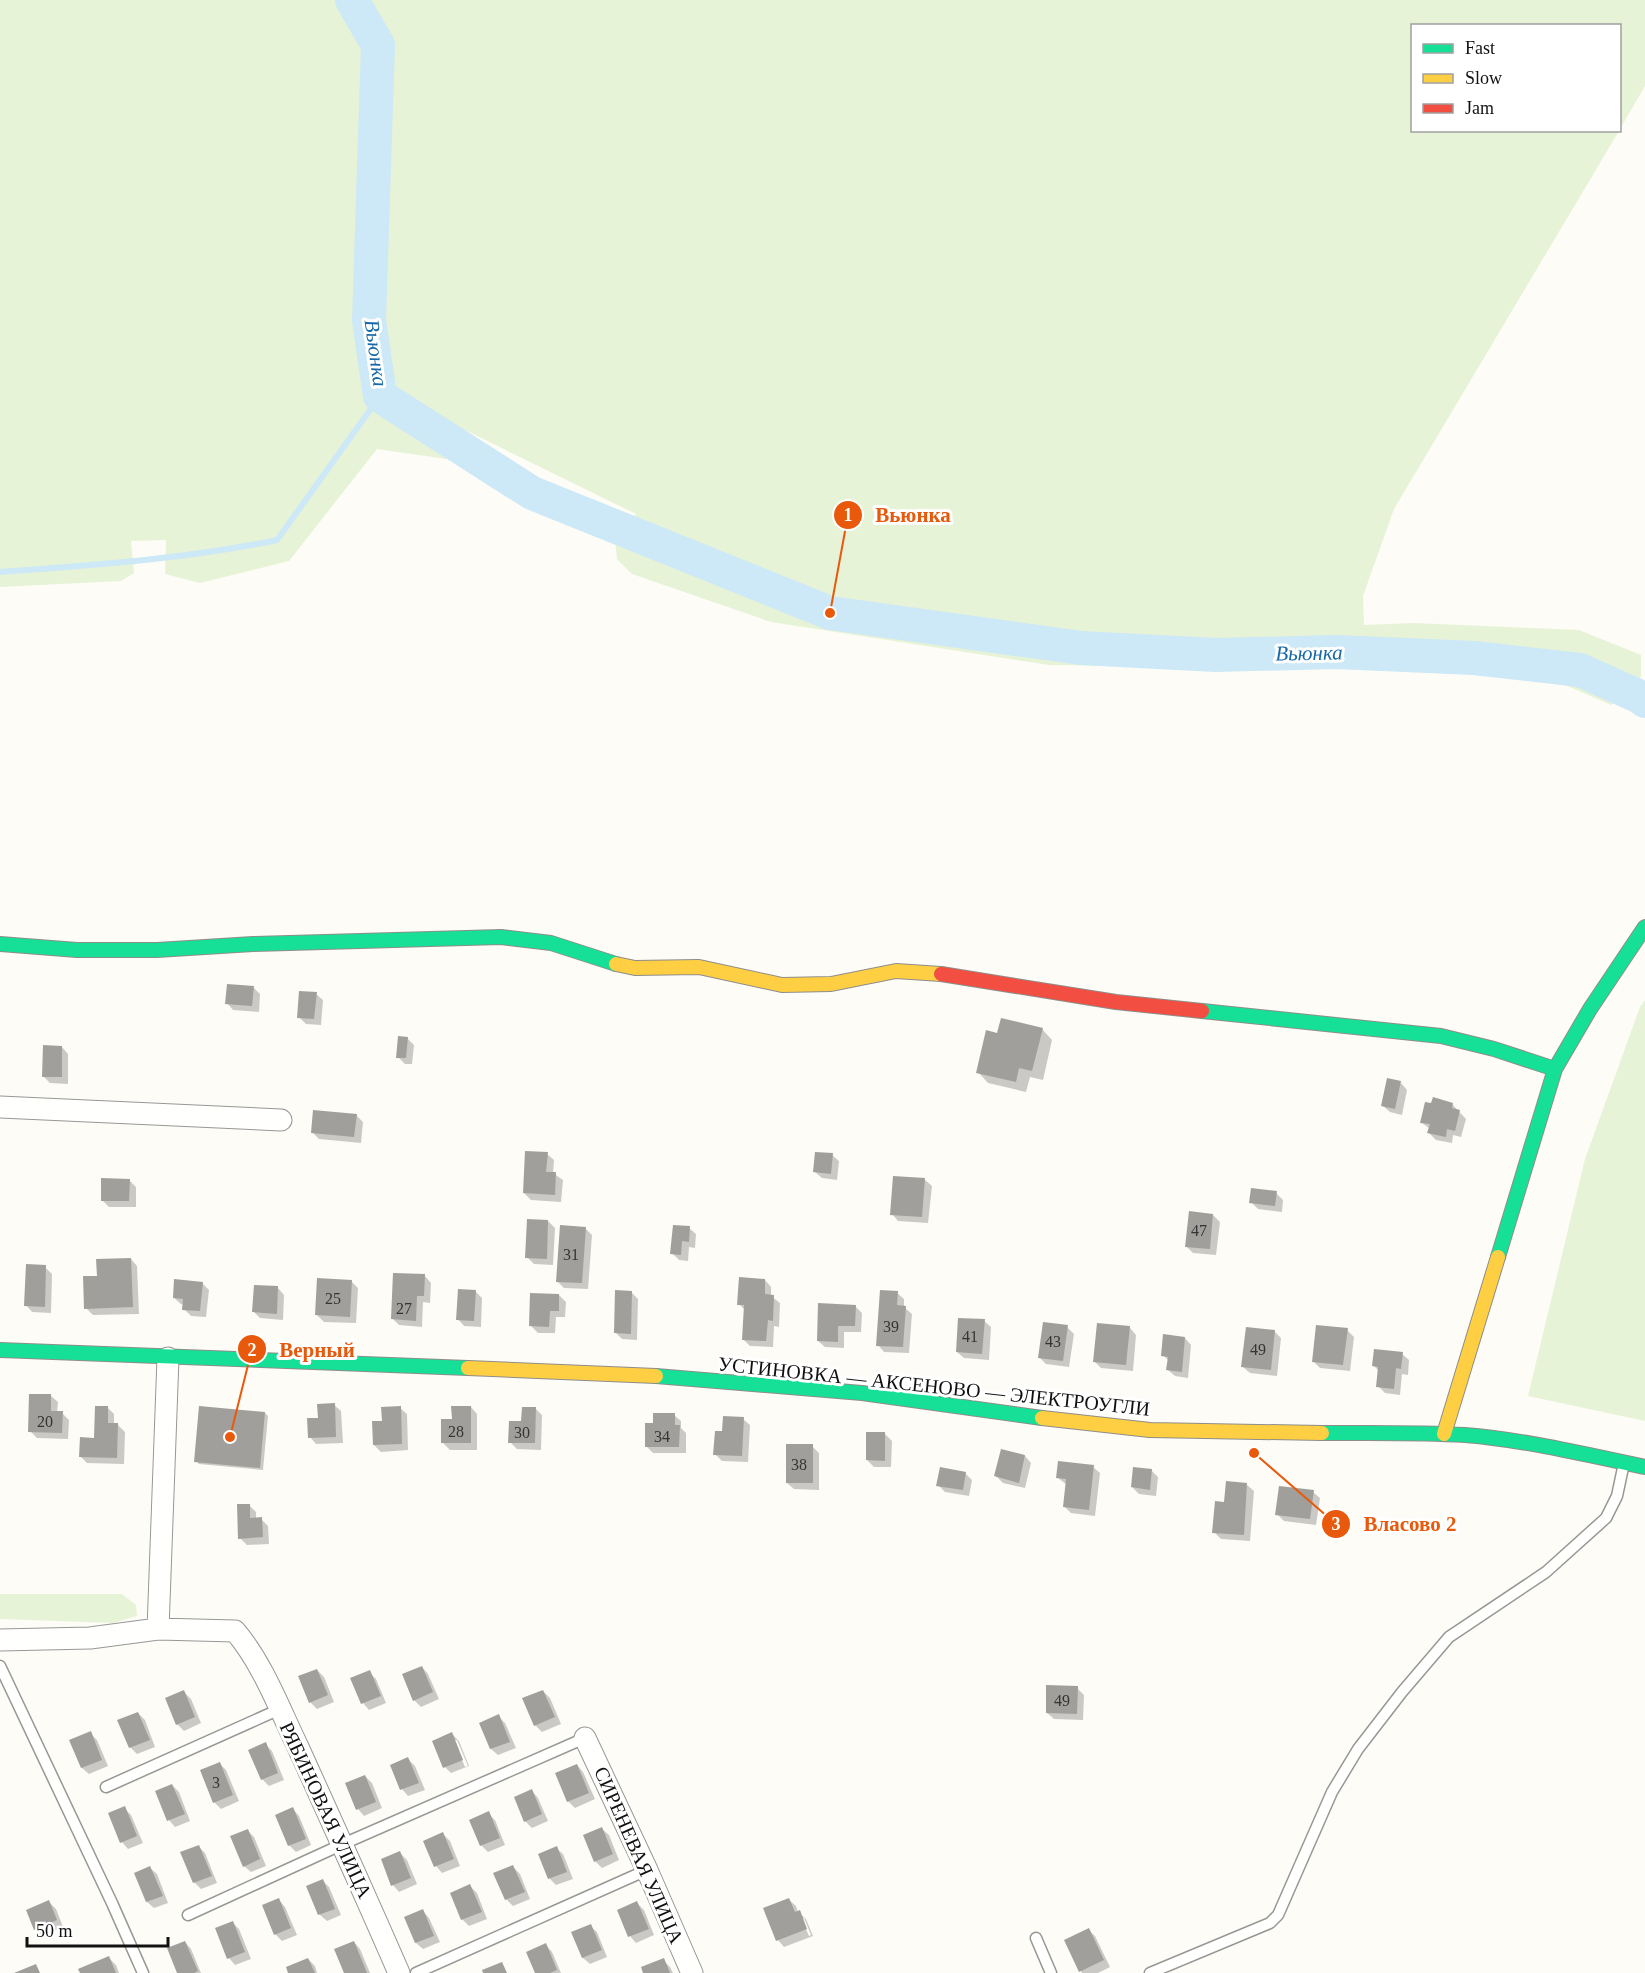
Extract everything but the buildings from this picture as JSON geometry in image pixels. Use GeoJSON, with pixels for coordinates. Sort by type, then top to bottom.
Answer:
{"type":"FeatureCollection","features":[{"type":"Feature","properties":{"kind":"street"},"geometry":{"type":"LineString","coordinates":[[1444,1434],[1555,1069],[1590,1009],[1645,927]]}},
{"type":"Feature","properties":{"kind":"street"},"geometry":{"type":"LineString","coordinates":[[0,944],[77,950],[157,950],[253,944],[501,937],[551,943],[635,968],[699,967],[782,985],[831,984],[896,971],[932,972],[1116,1002],[1441,1036],[1494,1049],[1555,1069]]}},
{"type":"Feature","properties":{"kind":"street"},"geometry":{"type":"LineString","coordinates":[[0,1107],[281,1120]]}},
{"type":"Feature","properties":{"kind":"street","name":"УСТИНОВКА — АКСЕНОВО — ЭЛЕКТРОУГЛИ"},"geometry":{"type":"LineString","coordinates":[[0,1350],[168,1358],[598,1372],[669,1377],[821,1389],[928,1401],[1063,1421],[1159,1430],[1289,1435],[1444,1434],[1528,1444],[1645,1467]]}},
{"type":"Feature","properties":{"kind":"street"},"geometry":{"type":"LineString","coordinates":[[0,1640],[90,1638],[158,1629],[168,1358]]}},
{"type":"Feature","properties":{"kind":"street","name":"РЯБИНОВАЯ УЛИЦА"},"geometry":{"type":"LineString","coordinates":[[158,1629],[235,1631],[250,1649],[343,1844],[399,1973]]}},
{"type":"Feature","properties":{"kind":"street","name":"СИРЕНЕВАЯ УЛИЦА"},"geometry":{"type":"LineString","coordinates":[[585,1738],[692,1973]]}},
{"type":"Feature","properties":{"kind":"lane"},"geometry":{"type":"LineString","coordinates":[[1150,1973],[1270,1923],[1278,1915],[1332,1792],[1358,1749],[1449,1637],[1546,1572],[1606,1518],[1617,1496],[1624,1462]]}},
{"type":"Feature","properties":{"kind":"lane"},"geometry":{"type":"LineString","coordinates":[[0,1666],[143,1973]]}},
{"type":"Feature","properties":{"kind":"lane"},"geometry":{"type":"LineString","coordinates":[[106,1787],[280,1709]]}},
{"type":"Feature","properties":{"kind":"lane"},"geometry":{"type":"LineString","coordinates":[[188,1914],[585,1738]]}},
{"type":"Feature","properties":{"kind":"lane"},"geometry":{"type":"LineString","coordinates":[[416,1973],[647,1870]]}},
{"type":"Feature","properties":{"kind":"lane"},"geometry":{"type":"LineString","coordinates":[[1036,1938],[1051,1973]]}},
{"type":"Feature","properties":{"kind":"green space"},"geometry":{"type":"Polygon","coordinates":[[[0,0],[1645,0],[1645,86],[1621,127],[1621,24],[1411,24],[1411,132],[1618,132],[1394,509],[1363,596],[1364,625],[1414,623],[1579,630],[1641,655],[1641,677],[1611,705],[1563,684],[1460,669],[1049,665],[771,622],[632,574],[617,559],[615,537],[636,514],[467,431],[446,459],[377,449],[289,561],[200,583],[165,574],[166,540],[131,541],[134,573],[121,581],[0,587],[0,0]]]}},
{"type":"Feature","properties":{"kind":"green space"},"geometry":{"type":"Polygon","coordinates":[[[1645,1000],[1645,1421],[1528,1396],[1585,1159],[1640,1007],[1645,1000]]]}},
{"type":"Feature","properties":{"kind":"green space"},"geometry":{"type":"Polygon","coordinates":[[[0,1594],[122,1594],[136,1605],[137,1616],[113,1623],[0,1619],[0,1594]]]}},
{"type":"Feature","properties":{"kind":"waterway","name":"Вьюнка"},"geometry":{"type":"LineString","coordinates":[[352,0],[378,45],[369,320],[380,396],[532,493],[830,613],[1081,648],[1216,655],[1336,652],[1474,658],[1580,670],[1645,701]]}},
{"type":"Feature","properties":{"kind":"waterway"},"geometry":{"type":"LineString","coordinates":[[0,572],[174,557],[277,540],[380,396]]}},
{"type":"Feature","properties":{"kind":"traffic: fast"},"geometry":{"type":"LineString","coordinates":[[1498,1257],[1555,1069],[1590,1009],[1645,927]]}},
{"type":"Feature","properties":{"kind":"traffic: fast"},"geometry":{"type":"LineString","coordinates":[[0,944],[77,950],[157,950],[253,944],[501,937],[551,943],[616,964]]}},
{"type":"Feature","properties":{"kind":"traffic: fast"},"geometry":{"type":"LineString","coordinates":[[1202,1011],[1441,1036],[1494,1049],[1555,1069]]}},
{"type":"Feature","properties":{"kind":"traffic: fast"},"geometry":{"type":"LineString","coordinates":[[0,1350],[468,1368]]}},
{"type":"Feature","properties":{"kind":"traffic: fast"},"geometry":{"type":"LineString","coordinates":[[656,1376],[862,1393],[1042,1418]]}},
{"type":"Feature","properties":{"kind":"traffic: fast"},"geometry":{"type":"LineString","coordinates":[[1322,1433],[1429,1433],[1488,1437],[1645,1467]]}},
{"type":"Feature","properties":{"kind":"traffic: slow"},"geometry":{"type":"LineString","coordinates":[[616,964],[635,968],[699,967],[782,985],[831,984],[896,971],[941,974]]}},
{"type":"Feature","properties":{"kind":"traffic: slow"},"geometry":{"type":"LineString","coordinates":[[1444,1434],[1498,1257]]}},
{"type":"Feature","properties":{"kind":"traffic: slow"},"geometry":{"type":"LineString","coordinates":[[468,1368],[656,1376]]}},
{"type":"Feature","properties":{"kind":"traffic: slow"},"geometry":{"type":"LineString","coordinates":[[1042,1418],[1150,1430],[1322,1433]]}},
{"type":"Feature","properties":{"kind":"traffic: jam"},"geometry":{"type":"LineString","coordinates":[[941,974],[1116,1002],[1202,1011]]}},
{"type":"Feature","properties":{"kind":"place","name":"Вьюнка"},"geometry":{"type":"Point","coordinates":[830,613]}},
{"type":"Feature","properties":{"kind":"place","name":"Верный"},"geometry":{"type":"Point","coordinates":[230,1437]}},
{"type":"Feature","properties":{"kind":"place","name":"Власово 2"},"geometry":{"type":"Point","coordinates":[1254,1453]}}]}
